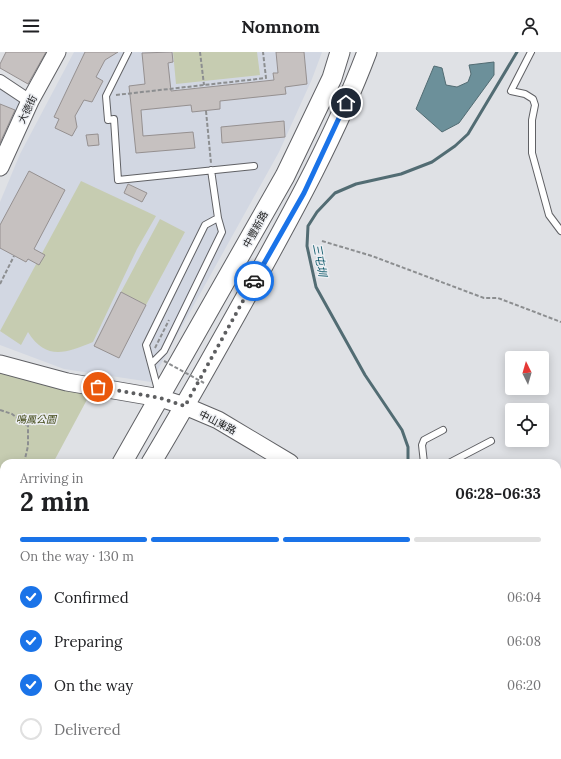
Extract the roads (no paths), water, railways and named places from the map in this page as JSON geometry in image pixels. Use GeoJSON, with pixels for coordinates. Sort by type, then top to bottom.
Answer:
{"type":"FeatureCollection","features":[{"type":"Feature","properties":{"kind":"main road","name":"中豐新路"},"geometry":{"type":"LineString","coordinates":[[124,459],[285,176],[332,78],[340,52]]}},
{"type":"Feature","properties":{"kind":"main road"},"geometry":{"type":"LineString","coordinates":[[153,459],[185,406],[304,193],[352,90],[367,52]]}},
{"type":"Feature","properties":{"kind":"street","name":"大德街"},"geometry":{"type":"LineString","coordinates":[[0,167],[30,101],[57,52]]}},
{"type":"Feature","properties":{"kind":"street"},"geometry":{"type":"LineString","coordinates":[[0,81],[30,101]]}},
{"type":"Feature","properties":{"kind":"street","name":"中山東路"},"geometry":{"type":"LineString","coordinates":[[0,364],[67,382],[160,398],[185,406],[218,420],[283,459]]}},
{"type":"Feature","properties":{"kind":"lane"},"geometry":{"type":"LineString","coordinates":[[128,52],[106,96],[108,120],[114,119],[118,180],[254,166]]}},
{"type":"Feature","properties":{"kind":"lane"},"geometry":{"type":"LineString","coordinates":[[531,52],[511,91],[525,94],[533,99],[535,105],[532,120],[532,153],[549,215],[561,231]]}},
{"type":"Feature","properties":{"kind":"lane"},"geometry":{"type":"LineString","coordinates":[[152,363],[164,351],[222,232],[218,218],[211,170]]}},
{"type":"Feature","properties":{"kind":"lane"},"geometry":{"type":"LineString","coordinates":[[160,398],[152,363],[146,345],[205,225],[218,218]]}},
{"type":"Feature","properties":{"kind":"lane"},"geometry":{"type":"LineString","coordinates":[[424,459],[422,445],[424,440],[443,430]]}},
{"type":"Feature","properties":{"kind":"lane"},"geometry":{"type":"LineString","coordinates":[[457,459],[492,441]]}},
{"type":"Feature","properties":{"kind":"water"},"geometry":{"type":"Polygon","coordinates":[[[494,62],[494,75],[459,123],[442,132],[416,109],[434,66],[442,68],[446,85],[457,87],[468,82],[471,74],[469,65],[494,62]]]}},
{"type":"Feature","properties":{"kind":"waterway","name":"三屯圳"},"geometry":{"type":"LineString","coordinates":[[408,459],[408,447],[402,430],[365,375],[316,287],[307,246],[308,226],[317,212],[335,193],[356,184],[401,174],[432,162],[455,146],[468,134],[517,52]]}},
{"type":"Feature","properties":{"kind":"park label","name":"鳴鳳公園"},"geometry":{"type":"Point","coordinates":[36,419]}}]}
